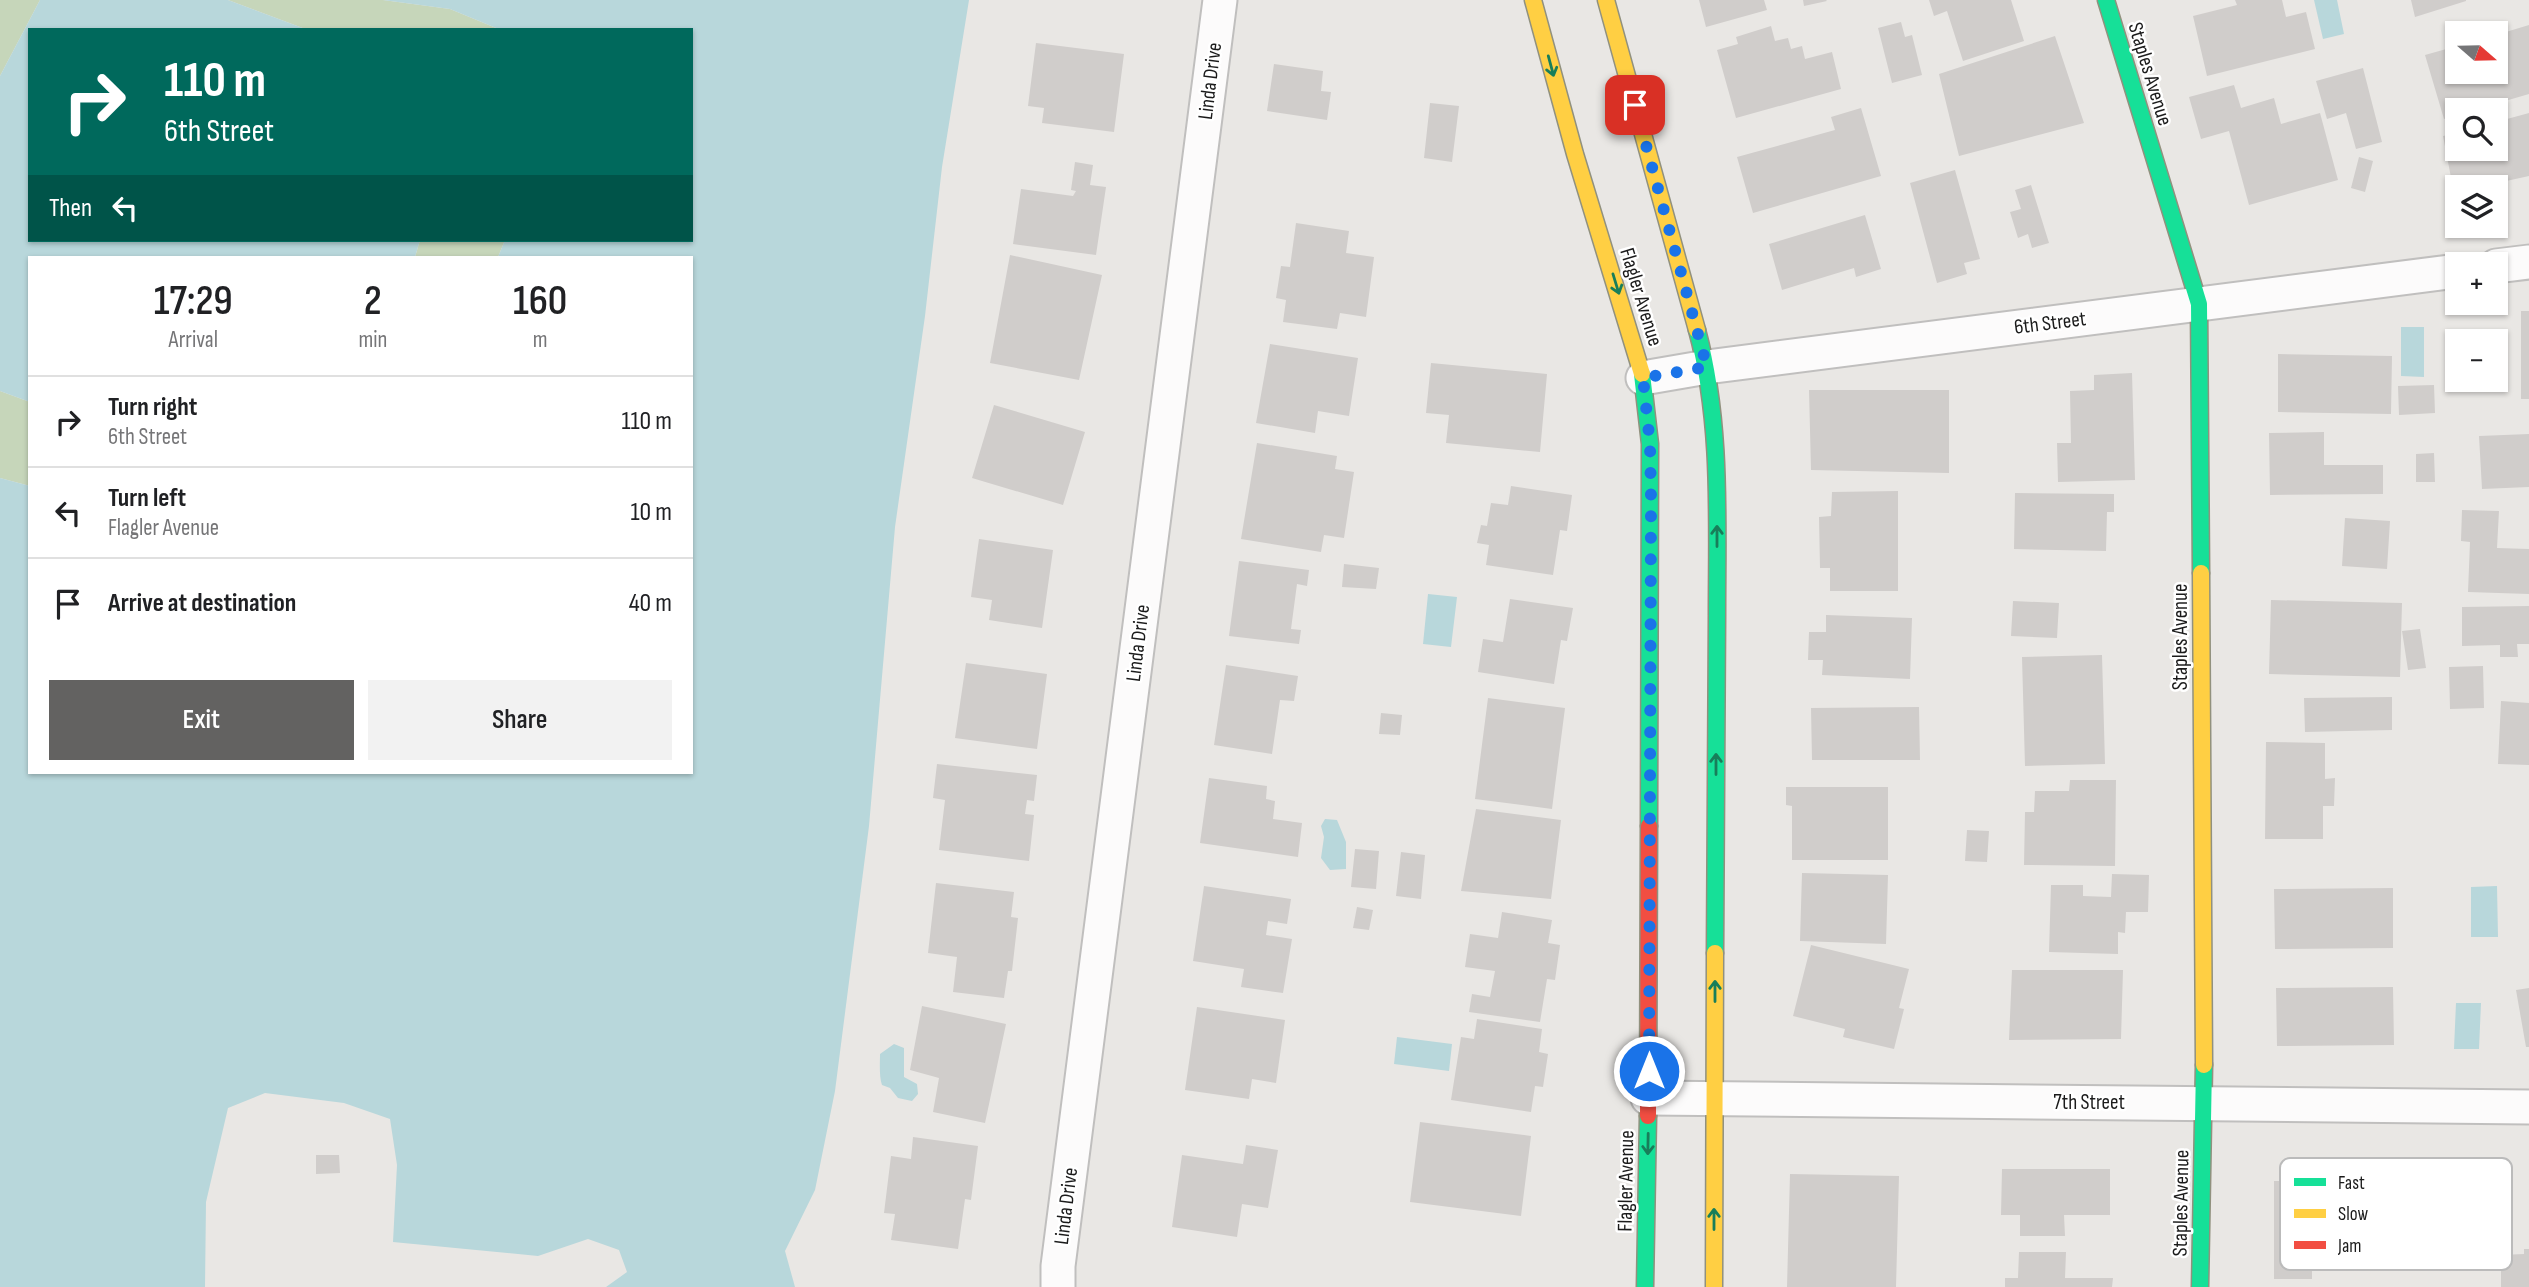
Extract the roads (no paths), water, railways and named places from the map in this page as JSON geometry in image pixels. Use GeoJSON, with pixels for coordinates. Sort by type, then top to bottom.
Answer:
{"type":"FeatureCollection","features":[{"type":"Feature","properties":{"kind":"main road","name":"Flagler Avenue"},"geometry":{"type":"LineString","coordinates":[[1533,0],[1575,154],[1643,378],[1650,444],[1645,1287]]}},
{"type":"Feature","properties":{"kind":"main road","name":"Flagler Avenue"},"geometry":{"type":"LineString","coordinates":[[1606,0],[1707,367],[1713,419],[1717,501],[1714,1287]]}},
{"type":"Feature","properties":{"kind":"main road","name":"Staples Avenue"},"geometry":{"type":"LineString","coordinates":[[2106,0],[2199,304],[2204,1103],[2200,1287]]}},
{"type":"Feature","properties":{"kind":"street","name":"Linda Drive"},"geometry":{"type":"LineString","coordinates":[[1058,1287],[1060,1253],[1220,0]]}},
{"type":"Feature","properties":{"kind":"street"},"geometry":{"type":"LineString","coordinates":[[2508,265],[2529,262]]}},
{"type":"Feature","properties":{"kind":"street","name":"6th Street"},"geometry":{"type":"LineString","coordinates":[[1643,378],[1707,367],[2445,273]]}},
{"type":"Feature","properties":{"kind":"street","name":"7th Street"},"geometry":{"type":"LineString","coordinates":[[1648,1098],[2529,1107]]}},
{"type":"Feature","properties":{"kind":"water"},"geometry":{"type":"Polygon","coordinates":[[[40,0],[228,0],[303,28],[28,28],[28,242],[419,242],[415,256],[28,256],[28,401],[0,391],[0,76],[40,0]]]}},
{"type":"Feature","properties":{"kind":"water"},"geometry":{"type":"Polygon","coordinates":[[[383,0],[969,0],[942,167],[925,316],[895,527],[869,826],[835,1091],[815,1190],[785,1251],[795,1287],[606,1287],[627,1272],[619,1250],[588,1239],[538,1256],[393,1242],[397,1165],[390,1119],[344,1103],[265,1093],[228,1108],[206,1202],[205,1287],[0,1287],[0,478],[28,485],[28,774],[693,774],[693,256],[498,256],[504,242],[693,242],[693,28],[496,28],[450,9],[383,0]]]}},
{"type":"Feature","properties":{"kind":"water"},"geometry":{"type":"Polygon","coordinates":[[[2314,0],[2337,0],[2344,34],[2323,39],[2314,0]]]}},
{"type":"Feature","properties":{"kind":"water"},"geometry":{"type":"Polygon","coordinates":[[[2401,327],[2424,327],[2424,377],[2401,376],[2401,327]]]}},
{"type":"Feature","properties":{"kind":"water"},"geometry":{"type":"Polygon","coordinates":[[[1428,594],[1457,597],[1451,647],[1423,644],[1428,594]]]}},
{"type":"Feature","properties":{"kind":"water"},"geometry":{"type":"Polygon","coordinates":[[[1325,819],[1337,820],[1346,842],[1346,869],[1330,870],[1321,858],[1324,837],[1321,826],[1325,819]]]}},
{"type":"Feature","properties":{"kind":"water"},"geometry":{"type":"Polygon","coordinates":[[[2497,886],[2498,937],[2471,937],[2471,887],[2497,886]]]}},
{"type":"Feature","properties":{"kind":"water"},"geometry":{"type":"Polygon","coordinates":[[[2456,1003],[2481,1003],[2479,1049],[2454,1049],[2456,1003]]]}},
{"type":"Feature","properties":{"kind":"water"},"geometry":{"type":"Polygon","coordinates":[[[1397,1037],[1452,1044],[1449,1071],[1394,1064],[1397,1037]]]}},
{"type":"Feature","properties":{"kind":"water"},"geometry":{"type":"Polygon","coordinates":[[[894,1044],[904,1048],[904,1077],[917,1084],[918,1094],[912,1101],[898,1098],[890,1088],[882,1085],[880,1054],[894,1044]]]}}]}
